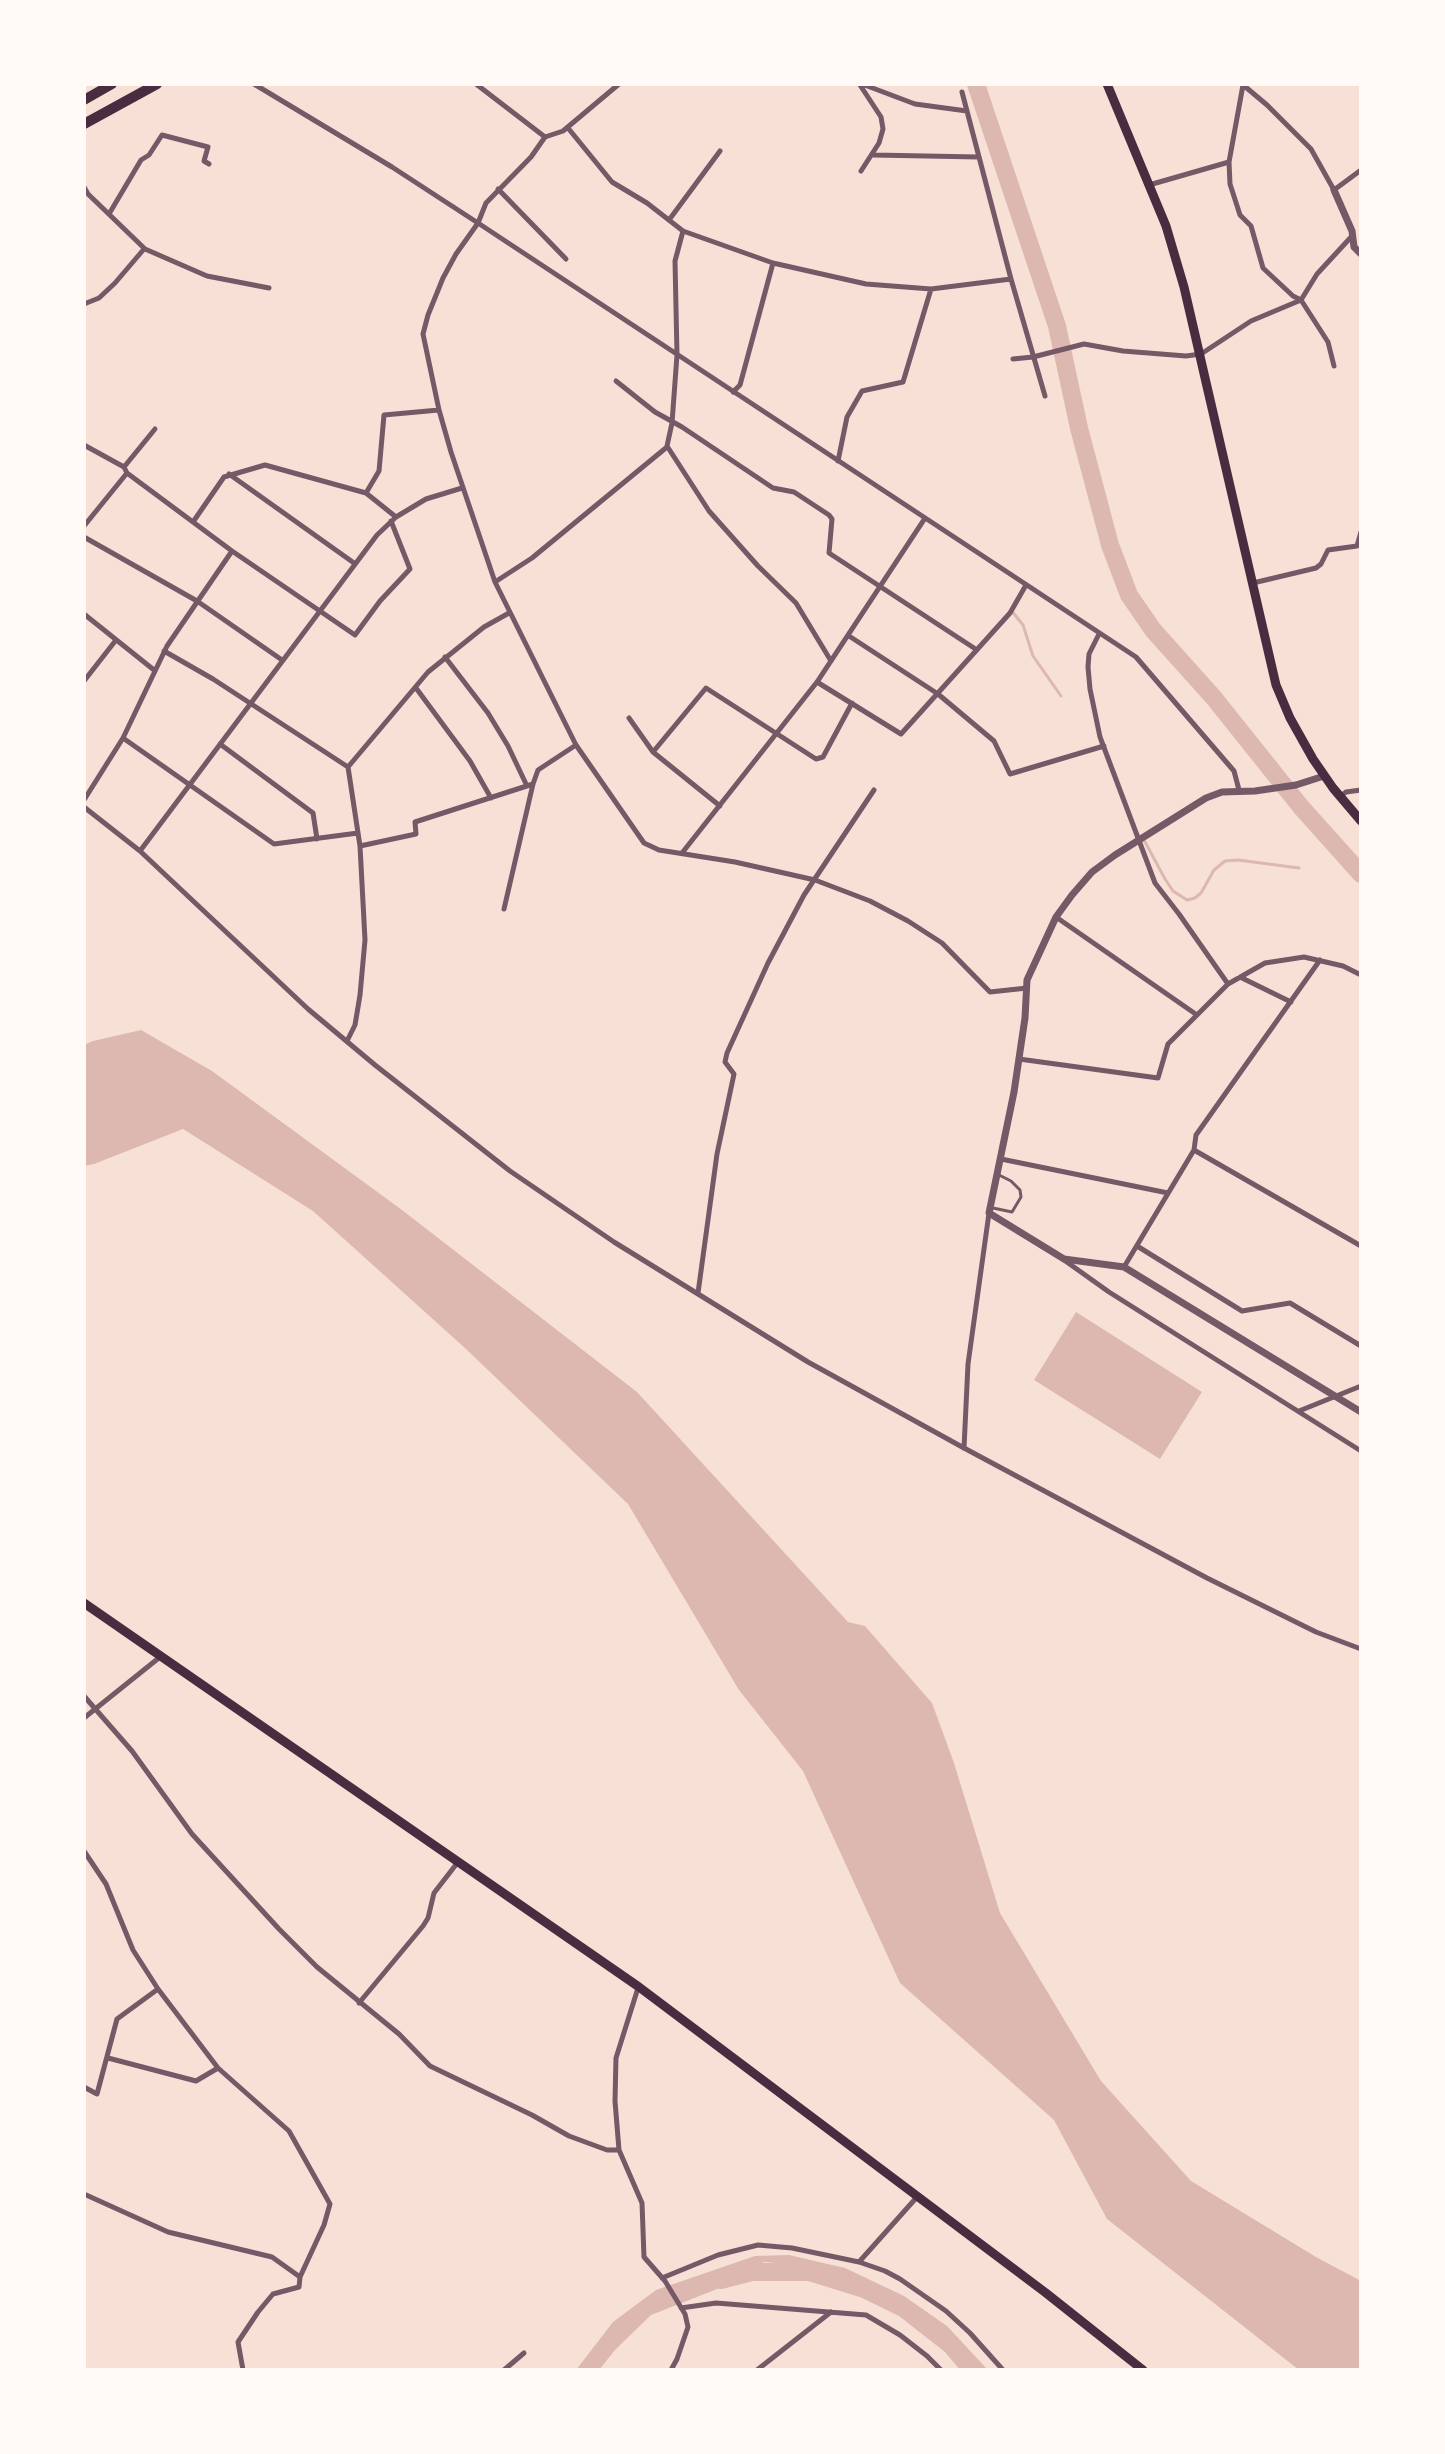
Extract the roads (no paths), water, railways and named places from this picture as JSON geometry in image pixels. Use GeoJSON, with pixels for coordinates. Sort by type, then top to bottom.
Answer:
{"type":"FeatureCollection","features":[{"type":"Feature","properties":{"kind":"highway"},"geometry":{"type":"LineString","coordinates":[[84,100],[112,84]]}},
{"type":"Feature","properties":{"kind":"highway"},"geometry":{"type":"LineString","coordinates":[[84,124],[157,84]]}},
{"type":"Feature","properties":{"kind":"main road"},"geometry":{"type":"LineString","coordinates":[[1107,84],[1166,226],[1201,354],[1252,584],[1282,702],[1319,778],[1340,796],[1361,821]]}},
{"type":"Feature","properties":{"kind":"main road"},"geometry":{"type":"LineString","coordinates":[[84,1603],[639,1987],[1143,2370]]}},
{"type":"Feature","properties":{"kind":"street"},"geometry":{"type":"LineString","coordinates":[[254,84],[392,167],[1136,657],[1234,771],[1239,790]]}},
{"type":"Feature","properties":{"kind":"street"},"geometry":{"type":"LineString","coordinates":[[476,84],[545,137]]}},
{"type":"Feature","properties":{"kind":"street"},"geometry":{"type":"LineString","coordinates":[[619,84],[568,128],[545,137],[531,157],[486,203],[478,223],[443,278],[423,334],[439,410],[495,582],[576,745],[650,848],[815,880],[870,901],[908,921],[942,943],[990,992],[1027,988]]}},
{"type":"Feature","properties":{"kind":"street"},"geometry":{"type":"LineString","coordinates":[[861,84],[915,104],[967,111]]}},
{"type":"Feature","properties":{"kind":"street"},"geometry":{"type":"LineString","coordinates":[[861,84],[881,117],[883,129],[873,155],[861,171]]}},
{"type":"Feature","properties":{"kind":"street"},"geometry":{"type":"LineString","coordinates":[[1334,366],[1328,342],[1301,300],[1263,268],[1251,226],[1240,215],[1230,184],[1229,162],[1242,85],[1311,149],[1334,190],[1354,247],[1361,254]]}},
{"type":"Feature","properties":{"kind":"street"},"geometry":{"type":"LineString","coordinates":[[962,92],[1045,396]]}},
{"type":"Feature","properties":{"kind":"street"},"geometry":{"type":"LineString","coordinates":[[568,128],[612,182],[647,203],[683,231],[773,263],[866,284],[931,289],[1011,279]]}},
{"type":"Feature","properties":{"kind":"street"},"geometry":{"type":"LineString","coordinates":[[109,214],[141,160],[149,155],[162,135],[208,147],[204,161],[209,164]]}},
{"type":"Feature","properties":{"kind":"street"},"geometry":{"type":"LineString","coordinates":[[669,220],[720,151]]}},
{"type":"Feature","properties":{"kind":"street"},"geometry":{"type":"LineString","coordinates":[[873,155],[979,157]]}},
{"type":"Feature","properties":{"kind":"street"},"geometry":{"type":"LineString","coordinates":[[1149,185],[1229,162]]}},
{"type":"Feature","properties":{"kind":"street"},"geometry":{"type":"LineString","coordinates":[[1334,190],[1361,170]]}},
{"type":"Feature","properties":{"kind":"street"},"geometry":{"type":"LineString","coordinates":[[84,187],[145,249],[207,276],[269,288]]}},
{"type":"Feature","properties":{"kind":"street"},"geometry":{"type":"LineString","coordinates":[[498,189],[566,259]]}},
{"type":"Feature","properties":{"kind":"street"},"geometry":{"type":"LineString","coordinates":[[495,582],[532,558],[667,446],[672,423],[677,355],[675,261],[683,231]]}},
{"type":"Feature","properties":{"kind":"street"},"geometry":{"type":"LineString","coordinates":[[1013,359],[1084,344],[1123,351],[1186,356],[1201,354],[1251,321],[1301,300],[1317,274],[1352,236]]}},
{"type":"Feature","properties":{"kind":"street"},"geometry":{"type":"LineString","coordinates":[[84,304],[99,298],[145,249]]}},
{"type":"Feature","properties":{"kind":"street"},"geometry":{"type":"LineString","coordinates":[[733,392],[740,385],[773,263]]}},
{"type":"Feature","properties":{"kind":"street"},"geometry":{"type":"LineString","coordinates":[[838,461],[847,417],[862,391],[903,382],[931,289]]}},
{"type":"Feature","properties":{"kind":"street"},"geometry":{"type":"LineString","coordinates":[[616,381],[655,412],[773,488],[794,492],[829,515],[832,519],[829,553],[977,650]]}},
{"type":"Feature","properties":{"kind":"street"},"geometry":{"type":"LineString","coordinates":[[366,493],[379,471],[384,415],[439,410]]}},
{"type":"Feature","properties":{"kind":"street"},"geometry":{"type":"LineString","coordinates":[[84,526],[155,429]]}},
{"type":"Feature","properties":{"kind":"street"},"geometry":{"type":"LineString","coordinates":[[84,445],[126,470],[193,522],[232,551],[355,635],[380,601],[410,569],[394,519],[366,493],[265,465],[224,477],[193,522]]}},
{"type":"Feature","properties":{"kind":"street"},"geometry":{"type":"LineString","coordinates":[[667,446],[709,511],[796,603],[831,661]]}},
{"type":"Feature","properties":{"kind":"street"},"geometry":{"type":"LineString","coordinates":[[229,474],[354,563]]}},
{"type":"Feature","properties":{"kind":"street"},"geometry":{"type":"LineString","coordinates":[[140,851],[377,535],[394,519],[426,499],[462,488]]}},
{"type":"Feature","properties":{"kind":"street"},"geometry":{"type":"LineString","coordinates":[[682,853],[817,682],[925,518]]}},
{"type":"Feature","properties":{"kind":"street"},"geometry":{"type":"LineString","coordinates":[[1252,584],[1319,566],[1328,550],[1357,546],[1361,532]]}},
{"type":"Feature","properties":{"kind":"street"},"geometry":{"type":"LineString","coordinates":[[84,537],[197,601],[282,660]]}},
{"type":"Feature","properties":{"kind":"street"},"geometry":{"type":"LineString","coordinates":[[84,800],[123,738],[164,651],[232,551]]}},
{"type":"Feature","properties":{"kind":"street"},"geometry":{"type":"LineString","coordinates":[[817,682],[901,734],[1010,613],[1026,585]]}},
{"type":"Feature","properties":{"kind":"street"},"geometry":{"type":"LineString","coordinates":[[348,767],[428,672],[484,627],[509,613]]}},
{"type":"Feature","properties":{"kind":"street"},"geometry":{"type":"LineString","coordinates":[[84,614],[154,670]]}},
{"type":"Feature","properties":{"kind":"street"},"geometry":{"type":"LineString","coordinates":[[1099,634],[1089,654],[1088,667],[1100,737],[1155,883],[1228,984]]}},
{"type":"Feature","properties":{"kind":"street"},"geometry":{"type":"LineString","coordinates":[[849,636],[938,694],[994,741],[1010,774],[1104,746]]}},
{"type":"Feature","properties":{"kind":"street"},"geometry":{"type":"LineString","coordinates":[[84,681],[87,672],[116,640]]}},
{"type":"Feature","properties":{"kind":"street"},"geometry":{"type":"LineString","coordinates":[[164,651],[348,767],[360,846],[365,940],[355,1025],[347,1041]]}},
{"type":"Feature","properties":{"kind":"street"},"geometry":{"type":"LineString","coordinates":[[445,657],[488,713],[530,785]]}},
{"type":"Feature","properties":{"kind":"street"},"geometry":{"type":"LineString","coordinates":[[416,688],[470,761],[491,798]]}},
{"type":"Feature","properties":{"kind":"street"},"geometry":{"type":"LineString","coordinates":[[653,752],[706,688],[816,759],[823,757],[852,703]]}},
{"type":"Feature","properties":{"kind":"street"},"geometry":{"type":"LineString","coordinates":[[629,718],[653,752],[720,806]]}},
{"type":"Feature","properties":{"kind":"street"},"geometry":{"type":"LineString","coordinates":[[123,738],[274,844],[358,833]]}},
{"type":"Feature","properties":{"kind":"street"},"geometry":{"type":"LineString","coordinates":[[220,744],[313,813],[317,839]]}},
{"type":"Feature","properties":{"kind":"street"},"geometry":{"type":"LineString","coordinates":[[504,909],[530,785],[538,770],[576,745]]}},
{"type":"Feature","properties":{"kind":"street"},"geometry":{"type":"LineString","coordinates":[[964,1448],[968,1364],[989,1210],[1019,1059],[1027,980],[1056,917],[1092,872],[1206,798],[1222,792],[1255,791],[1319,778]]}},
{"type":"Feature","properties":{"kind":"street"},"geometry":{"type":"LineString","coordinates":[[360,846],[416,834],[415,822],[530,785]]}},
{"type":"Feature","properties":{"kind":"street"},"geometry":{"type":"LineString","coordinates":[[698,1293],[717,1154],[734,1074],[725,1062],[727,1053],[768,963],[804,895],[874,790]]}},
{"type":"Feature","properties":{"kind":"street"},"geometry":{"type":"LineString","coordinates":[[1340,796],[1361,790]]}},
{"type":"Feature","properties":{"kind":"street"},"geometry":{"type":"LineString","coordinates":[[84,807],[140,851],[308,1009],[510,1171],[614,1242],[808,1362],[964,1448],[1207,1578],[1316,1632],[1361,1649]]}},
{"type":"Feature","properties":{"kind":"street"},"geometry":{"type":"LineString","coordinates":[[1056,917],[1197,1015]]}},
{"type":"Feature","properties":{"kind":"street"},"geometry":{"type":"LineString","coordinates":[[1019,1059],[1158,1078],[1168,1044],[1228,984],[1265,963],[1304,957],[1361,975]]}},
{"type":"Feature","properties":{"kind":"street"},"geometry":{"type":"LineString","coordinates":[[1124,1267],[1194,1150],[1196,1135],[1320,960]]}},
{"type":"Feature","properties":{"kind":"street"},"geometry":{"type":"LineString","coordinates":[[1239,977],[1291,1002]]}},
{"type":"Feature","properties":{"kind":"street"},"geometry":{"type":"LineString","coordinates":[[1194,1150],[1361,1246]]}},
{"type":"Feature","properties":{"kind":"street"},"geometry":{"type":"LineString","coordinates":[[1001,1159],[1168,1193]]}},
{"type":"Feature","properties":{"kind":"street"},"geometry":{"type":"LineString","coordinates":[[989,1210],[1109,1292],[1361,1451]]}},
{"type":"Feature","properties":{"kind":"street"},"geometry":{"type":"LineString","coordinates":[[1137,1246],[1242,1311],[1290,1303],[1361,1346]]}},
{"type":"Feature","properties":{"kind":"street"},"geometry":{"type":"LineString","coordinates":[[1064,1259],[1124,1267],[1361,1412]]}},
{"type":"Feature","properties":{"kind":"street"},"geometry":{"type":"LineString","coordinates":[[1299,1411],[1361,1386]]}},
{"type":"Feature","properties":{"kind":"street"},"geometry":{"type":"LineString","coordinates":[[84,1718],[160,1656]]}},
{"type":"Feature","properties":{"kind":"street"},"geometry":{"type":"LineString","coordinates":[[84,1696],[132,1751],[192,1834],[230,1876],[314,1964],[399,2034],[430,2066],[497,2097],[569,2136],[607,2150],[619,2150]]}},
{"type":"Feature","properties":{"kind":"street"},"geometry":{"type":"LineString","coordinates":[[84,1851],[106,1884],[133,1950],[158,1989],[218,2068],[289,2131],[330,2204],[324,2225],[300,2277],[299,2287],[273,2294],[238,2342],[243,2370]]}},
{"type":"Feature","properties":{"kind":"street"},"geometry":{"type":"LineString","coordinates":[[359,2003],[423,1926],[434,1893],[458,1861]]}},
{"type":"Feature","properties":{"kind":"street"},"geometry":{"type":"LineString","coordinates":[[639,1987],[616,2058],[615,2101],[619,2150],[642,2203],[644,2257],[664,2280],[685,2314],[688,2327],[671,2370]]}},
{"type":"Feature","properties":{"kind":"street"},"geometry":{"type":"LineString","coordinates":[[84,2087],[97,2094],[117,2019],[158,1989]]}},
{"type":"Feature","properties":{"kind":"street"},"geometry":{"type":"LineString","coordinates":[[108,2058],[196,2081],[218,2068]]}},
{"type":"Feature","properties":{"kind":"street"},"geometry":{"type":"LineString","coordinates":[[84,2194],[168,2232],[272,2257],[300,2277]]}},
{"type":"Feature","properties":{"kind":"street"},"geometry":{"type":"LineString","coordinates":[[859,2262],[918,2197]]}},
{"type":"Feature","properties":{"kind":"street"},"geometry":{"type":"LineString","coordinates":[[664,2280],[718,2255],[758,2245],[792,2248],[859,2262],[900,2279],[946,2311],[1003,2370]]}},
{"type":"Feature","properties":{"kind":"street"},"geometry":{"type":"LineString","coordinates":[[680,2307],[716,2303],[866,2315],[900,2335],[941,2370]]}},
{"type":"Feature","properties":{"kind":"street"},"geometry":{"type":"LineString","coordinates":[[757,2370],[831,2312]]}},
{"type":"Feature","properties":{"kind":"street"},"geometry":{"type":"LineString","coordinates":[[504,2370],[524,2353]]}},
{"type":"Feature","properties":{"kind":"lane"},"geometry":{"type":"LineString","coordinates":[[989,1210],[1012,1212],[1021,1197],[1020,1190],[1011,1181],[997,1174]]}},
{"type":"Feature","properties":{"kind":"waterway"},"geometry":{"type":"LineString","coordinates":[[976,84],[1057,326],[1079,428],[1110,545],[1129,595],[1153,630],[1361,874]]}},
{"type":"Feature","properties":{"kind":"waterway"},"geometry":{"type":"LineString","coordinates":[[1011,610],[1023,625],[1033,656],[1061,696]]}},
{"type":"Feature","properties":{"kind":"waterway"},"geometry":{"type":"LineString","coordinates":[[1143,838],[1173,891],[1187,900],[1201,893],[1214,870],[1225,861],[1299,868]]}},
{"type":"Feature","properties":{"kind":"waterway"},"geometry":{"type":"LineString","coordinates":[[721,2280],[752,2272],[809,2272],[867,2290]]}}]}
